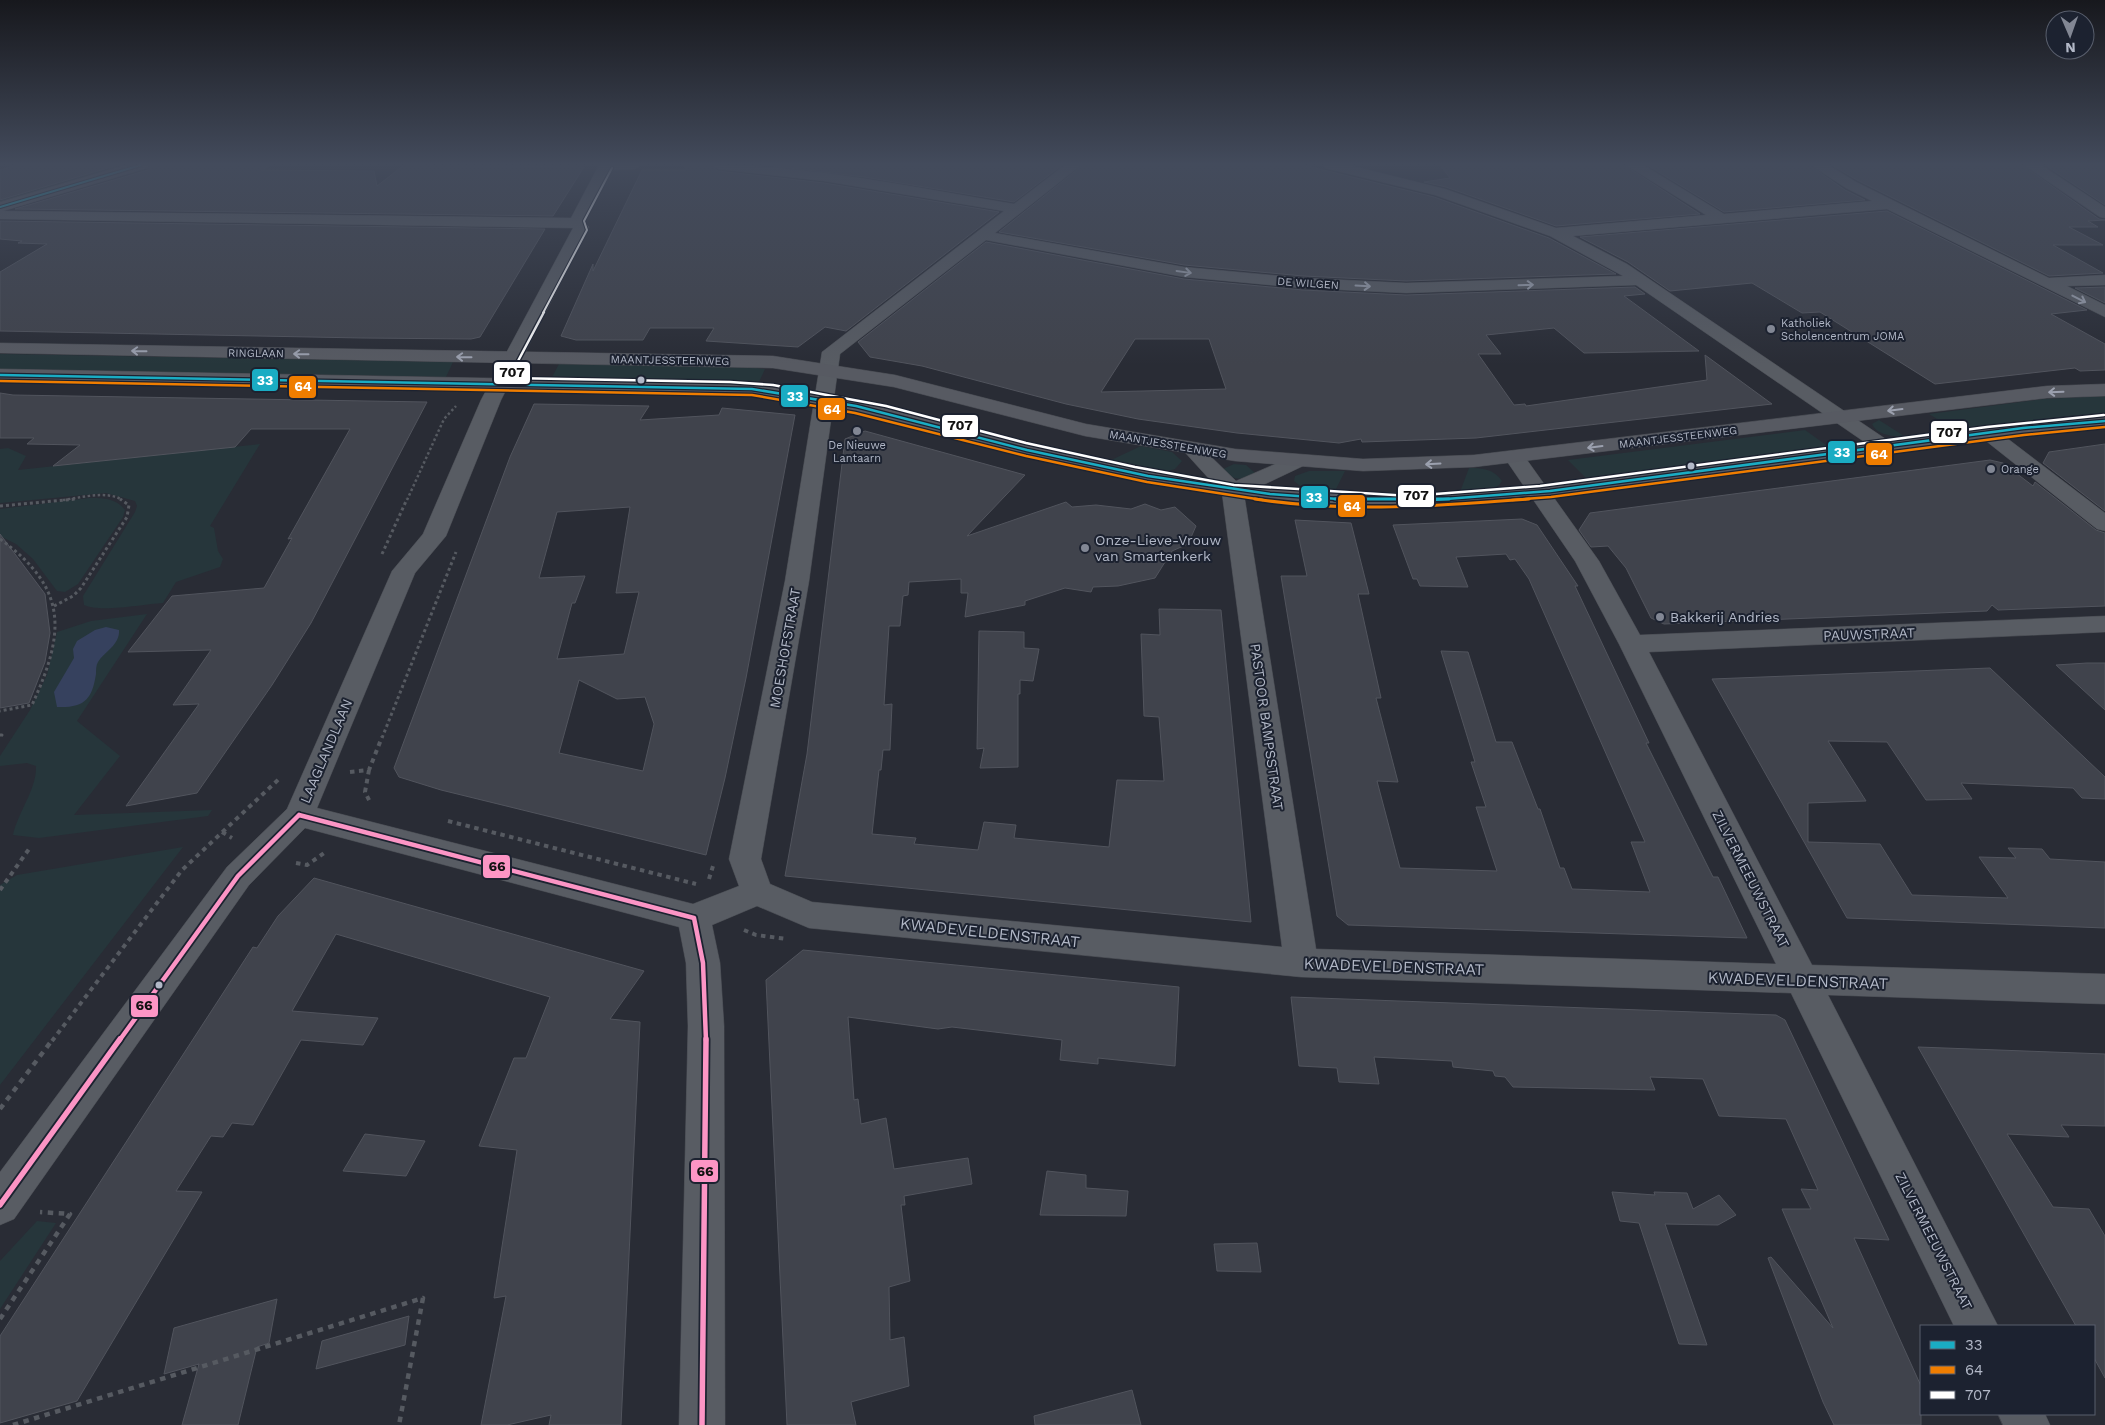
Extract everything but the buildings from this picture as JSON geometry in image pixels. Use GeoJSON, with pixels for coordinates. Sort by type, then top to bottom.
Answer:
{"type":"FeatureCollection","features":[{"type":"Feature","properties":{"kind":"street","name":"LAAGLANDLAAN"},"geometry":{"type":"LineString","coordinates":[[579,232],[499,384],[434,536],[404,571],[299,815],[696,901]]}},
{"type":"Feature","properties":{"kind":"street"},"geometry":{"type":"LineString","coordinates":[[825,400],[830,352],[986,232]]}},
{"type":"Feature","properties":{"kind":"street"},"geometry":{"type":"LineString","coordinates":[[1551,232],[1621,267],[1886,448]]}},
{"type":"Feature","properties":{"kind":"street"},"geometry":{"type":"LineString","coordinates":[[1555,233],[1572,232]]}},
{"type":"Feature","properties":{"kind":"street"},"geometry":{"type":"LineString","coordinates":[[1944,232],[2105,312]]}},
{"type":"Feature","properties":{"kind":"street","name":"DE WILGEN"},"geometry":{"type":"LineString","coordinates":[[981,235],[1184,272],[1303,283],[1406,288],[1639,280]]}},
{"type":"Feature","properties":{"kind":"street"},"geometry":{"type":"LineString","coordinates":[[2047,282],[2105,280]]}},
{"type":"Feature","properties":{"kind":"street","name":"RINGLAAN"},"geometry":{"type":"LineString","coordinates":[[0,348],[512,358]]}},
{"type":"Feature","properties":{"kind":"street","name":"MAANTJESSTEENWEG"},"geometry":{"type":"LineString","coordinates":[[512,358],[773,362],[904,383],[1085,430],[1191,448],[1296,462],[1409,465],[1515,457],[2047,392],[2105,390]]}},
{"type":"Feature","properties":{"kind":"street","name":"RINGLAAN"},"geometry":{"type":"LineString","coordinates":[[0,375],[499,384]]}},
{"type":"Feature","properties":{"kind":"street","name":"MAANTJESSTEENWEG"},"geometry":{"type":"LineString","coordinates":[[499,384],[730,388],[772,391],[885,412],[1025,450],[1134,474],[1233,491],[1307,498],[1410,502],[1541,492],[1886,448],[1988,433],[2105,422]]}},
{"type":"Feature","properties":{"kind":"street","name":"MOESHOFSTRAAT"},"geometry":{"type":"LineString","coordinates":[[757,892],[744,859],[795,590],[825,400]]}},
{"type":"Feature","properties":{"kind":"street"},"geometry":{"type":"LineString","coordinates":[[1988,433],[2105,524]]}},
{"type":"Feature","properties":{"kind":"street"},"geometry":{"type":"LineString","coordinates":[[1191,448],[1233,491],[1296,462]]}},
{"type":"Feature","properties":{"kind":"street"},"geometry":{"type":"LineString","coordinates":[[1515,457],[1541,492]]}},
{"type":"Feature","properties":{"kind":"street","name":"PASTOOR BAMPSSTRAAT"},"geometry":{"type":"LineString","coordinates":[[1233,491],[1300,963]]}},
{"type":"Feature","properties":{"kind":"street","name":"ZILVERMEEUWSTRAAT"},"geometry":{"type":"LineString","coordinates":[[1541,492],[1587,562],[1632,644],[1976,1325]]}},
{"type":"Feature","properties":{"kind":"street","name":"PAUWSTRAAT"},"geometry":{"type":"LineString","coordinates":[[1632,644],[2105,624]]}},
{"type":"Feature","properties":{"kind":"street"},"geometry":{"type":"LineString","coordinates":[[0,1205],[238,876],[299,815]]}},
{"type":"Feature","properties":{"kind":"street"},"geometry":{"type":"LineString","coordinates":[[702,1425],[706,1026],[703,963],[696,901],[757,892]]}},
{"type":"Feature","properties":{"kind":"street","name":"KWADEVELDENSTRAAT"},"geometry":{"type":"LineString","coordinates":[[757,892],[809,915],[1300,963],[2105,989]]}},
{"type":"Feature","properties":{"kind":"path"},"geometry":{"type":"LineString","coordinates":[[0,506],[104,496],[118,498],[129,506],[127,517],[82,588],[73,596],[54,606]]}},
{"type":"Feature","properties":{"kind":"path"},"geometry":{"type":"LineString","coordinates":[[0,539],[19,551],[46,587],[54,606],[57,628],[54,650],[47,675],[32,705],[0,711]]}},
{"type":"Feature","properties":{"kind":"path"},"geometry":{"type":"LineString","coordinates":[[280,779],[369,770],[457,552]]}},
{"type":"Feature","properties":{"kind":"path"},"geometry":{"type":"LineString","coordinates":[[372,803],[382,805]]}},
{"type":"Feature","properties":{"kind":"path"},"geometry":{"type":"LineString","coordinates":[[438,819],[696,901]]}},
{"type":"Feature","properties":{"kind":"path"},"geometry":{"type":"LineString","coordinates":[[0,1109],[182,870],[222,832]]}},
{"type":"Feature","properties":{"kind":"path"},"geometry":{"type":"LineString","coordinates":[[0,890],[29,850]]}},
{"type":"Feature","properties":{"kind":"path"},"geometry":{"type":"LineString","coordinates":[[0,1319],[70,1214],[35,1211]]}},
{"type":"Feature","properties":{"kind":"path"},"geometry":{"type":"LineString","coordinates":[[13,1425],[423,1298],[399,1425]]}},
{"type":"Feature","properties":{"kind":"shaded area"},"geometry":{"type":"Polygon","coordinates":[[[0,354],[453,362],[446,377],[0,369],[0,354]]]}},
{"type":"Feature","properties":{"kind":"shaded area"},"geometry":{"type":"Polygon","coordinates":[[[559,364],[749,367],[765,369],[759,382],[746,383],[551,379],[559,364]]]}},
{"type":"Feature","properties":{"kind":"shaded area"},"geometry":{"type":"Polygon","coordinates":[[[2105,396],[2105,414],[2069,416],[1955,430],[1929,414],[2043,399],[2105,396]]]}},
{"type":"Feature","properties":{"kind":"shaded area"},"geometry":{"type":"Polygon","coordinates":[[[1879,420],[1904,436],[1890,436],[1881,433],[1872,424],[1879,420]]]}},
{"type":"Feature","properties":{"kind":"shaded area"},"geometry":{"type":"Polygon","coordinates":[[[1805,430],[1829,447],[1586,478],[1568,460],[1805,430]]]}},
{"type":"Feature","properties":{"kind":"shaded area"},"geometry":{"type":"Polygon","coordinates":[[[260,444],[210,526],[214,528],[218,551],[223,559],[220,567],[176,582],[163,603],[111,608],[84,605],[83,596],[135,512],[137,506],[135,501],[106,493],[0,503],[0,449],[8,448],[26,456],[18,470],[260,444]]]}},
{"type":"Feature","properties":{"kind":"shaded area"},"geometry":{"type":"Polygon","coordinates":[[[1141,446],[1172,452],[1182,461],[1175,469],[1168,471],[1107,462],[1141,446]]]}},
{"type":"Feature","properties":{"kind":"shaded area"},"geometry":{"type":"Polygon","coordinates":[[[1234,464],[1246,465],[1255,473],[1246,478],[1238,479],[1221,470],[1234,464]]]}},
{"type":"Feature","properties":{"kind":"shaded area"},"geometry":{"type":"Polygon","coordinates":[[[1469,468],[1483,469],[1491,472],[1502,481],[1499,485],[1489,490],[1460,492],[1469,468]]]}},
{"type":"Feature","properties":{"kind":"shaded area"},"geometry":{"type":"Polygon","coordinates":[[[1309,471],[1345,471],[1335,491],[1318,491],[1298,485],[1294,481],[1295,476],[1309,471]]]}},
{"type":"Feature","properties":{"kind":"shaded area"},"geometry":{"type":"Polygon","coordinates":[[[89,498],[104,499],[118,503],[125,510],[123,517],[78,584],[65,592],[57,591],[33,559],[16,544],[0,536],[0,509],[89,498]]]}},
{"type":"Feature","properties":{"kind":"shaded area"},"geometry":{"type":"Polygon","coordinates":[[[147,614],[77,721],[120,756],[74,815],[212,810],[208,816],[39,838],[13,835],[15,826],[34,783],[36,766],[27,763],[0,766],[0,756],[30,710],[47,675],[57,632],[91,621],[147,614]]]}},
{"type":"Feature","properties":{"kind":"shaded area"},"geometry":{"type":"Polygon","coordinates":[[[183,847],[0,1085],[0,885],[17,875],[183,847]]]}},
{"type":"Feature","properties":{"kind":"shaded area"},"geometry":{"type":"Polygon","coordinates":[[[37,1221],[56,1223],[0,1309],[0,1261],[37,1221]]]}},
{"type":"Feature","properties":{"kind":"water"},"geometry":{"type":"Polygon","coordinates":[[[106,627],[119,630],[119,635],[115,644],[97,663],[94,683],[89,696],[81,704],[57,707],[54,692],[74,658],[73,649],[77,641],[95,630],[106,627]]]}},
{"type":"Feature","properties":{"kind":"transit line","name":"707"},"geometry":{"type":"LineString","coordinates":[[586,232],[509,378],[730,382],[773,385],[886,406],[1026,443],[1135,467],[1234,485],[1410,496],[1540,486],[1987,427],[2104,415]]}},
{"type":"Feature","properties":{"kind":"transit line","name":"33"},"geometry":{"type":"LineString","coordinates":[[0,375],[752,389],[856,406],[1027,450],[1148,476],[1270,494],[1353,500],[1432,500],[1550,491],[2023,428],[2105,421]]}},
{"type":"Feature","properties":{"kind":"transit line","name":"64"},"geometry":{"type":"LineString","coordinates":[[0,381],[752,395],[855,413],[1026,456],[1147,482],[1270,501],[1353,506],[1432,506],[1551,497],[2024,435],[2105,427]]}},
{"type":"Feature","properties":{"kind":"transit line","name":"66"},"geometry":{"type":"LineString","coordinates":[[299,815],[694,918]]}},
{"type":"Feature","properties":{"kind":"transit line","name":"66"},"geometry":{"type":"LineString","coordinates":[[0,1205],[238,876],[299,815]]}},
{"type":"Feature","properties":{"kind":"transit line","name":"66"},"geometry":{"type":"LineString","coordinates":[[694,918],[703,963],[706,1026],[702,1425]]}},
{"type":"Feature","properties":{"kind":"place","name":"Katholiek Scholencentrum JOMA"},"geometry":{"type":"Point","coordinates":[1771,329]}},
{"type":"Feature","properties":{"kind":"place","name":"De Nieuwe Lantaarn"},"geometry":{"type":"Point","coordinates":[857,431]}},
{"type":"Feature","properties":{"kind":"place","name":"Orange"},"geometry":{"type":"Point","coordinates":[1991,469]}},
{"type":"Feature","properties":{"kind":"place","name":"Onze-Lieve-Vrouw van Smartenkerk"},"geometry":{"type":"Point","coordinates":[1085,548]}},
{"type":"Feature","properties":{"kind":"place","name":"Bakkerij Andries"},"geometry":{"type":"Point","coordinates":[1660,617]}}]}
